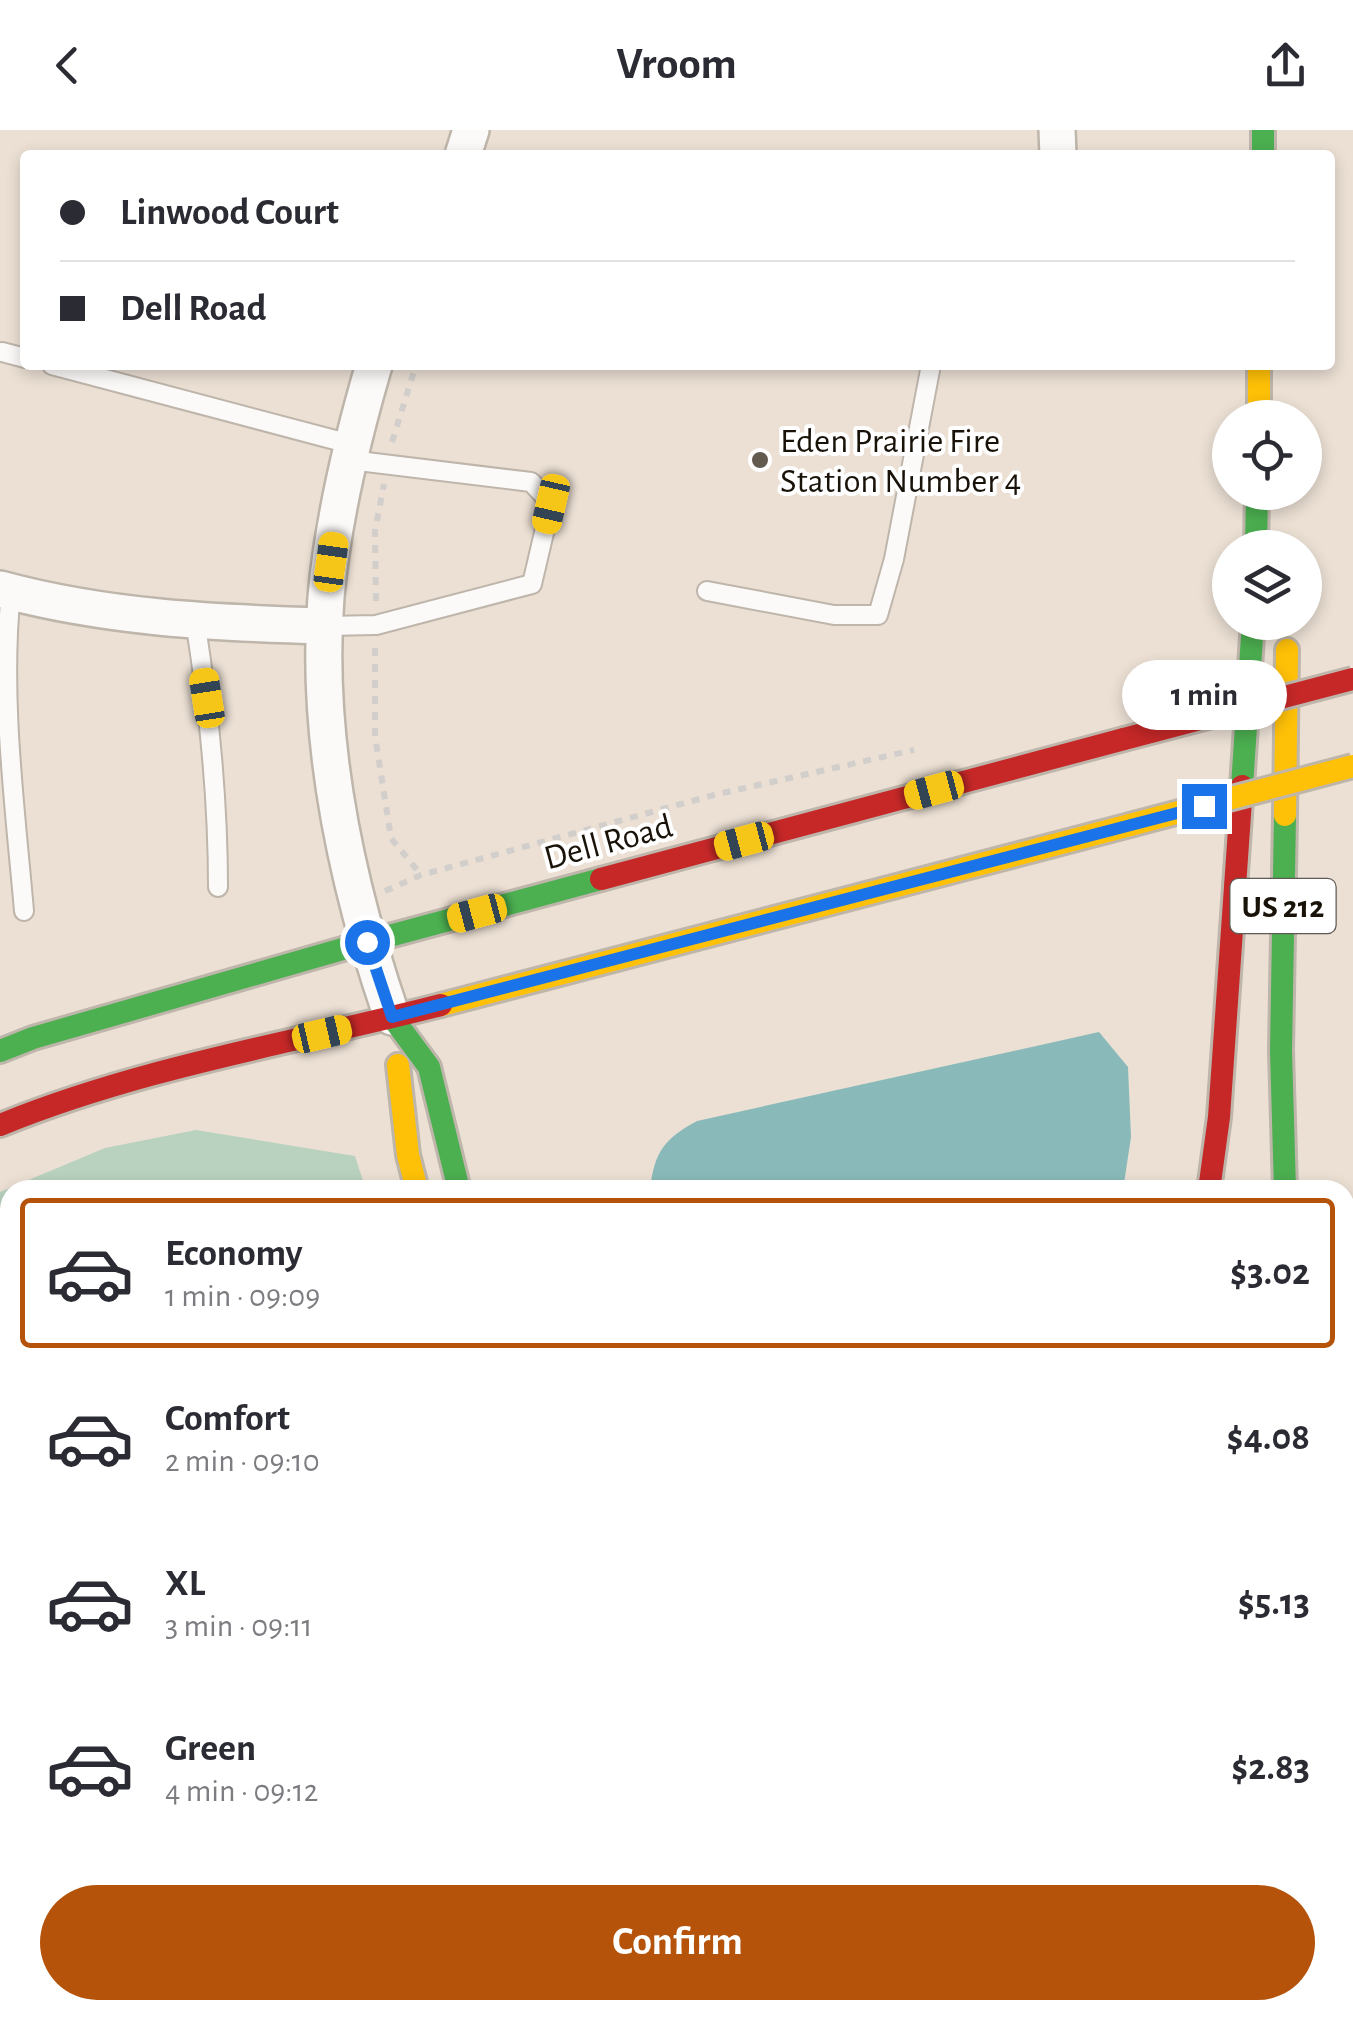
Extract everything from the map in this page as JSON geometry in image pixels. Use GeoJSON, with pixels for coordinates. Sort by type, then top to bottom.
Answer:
{"type":"FeatureCollection","features":[{"type":"Feature","properties":{"kind":"main road"},"geometry":{"type":"LineString","coordinates":[[1259,400],[1260,370]]}},
{"type":"Feature","properties":{"kind":"main road"},"geometry":{"type":"LineString","coordinates":[[1210,1180],[1219,1118],[1252,640]]}},
{"type":"Feature","properties":{"kind":"main road","name":"US 212"},"geometry":{"type":"LineString","coordinates":[[1285,1180],[1281,1051],[1287,640]]}},
{"type":"Feature","properties":{"kind":"main road","name":"Dell Road"},"geometry":{"type":"LineString","coordinates":[[0,1051],[33,1038],[367,942],[1353,679]]}},
{"type":"Feature","properties":{"kind":"main road"},"geometry":{"type":"LineString","coordinates":[[0,1125],[138,1077],[392,1017],[1353,766]]}},
{"type":"Feature","properties":{"kind":"main road"},"geometry":{"type":"LineString","coordinates":[[392,1017],[414,1180]]}},
{"type":"Feature","properties":{"kind":"main road"},"geometry":{"type":"LineString","coordinates":[[392,1017],[429,1067],[457,1180]]}},
{"type":"Feature","properties":{"kind":"street"},"geometry":{"type":"LineString","coordinates":[[373,370],[338,512],[326,626],[324,698],[335,799],[367,942],[392,1017]]}},
{"type":"Feature","properties":{"kind":"street"},"geometry":{"type":"LineString","coordinates":[[6,590],[54,603],[138,617],[326,626]]}},
{"type":"Feature","properties":{"kind":"lane"},"geometry":{"type":"LineString","coordinates":[[69,370],[352,452],[531,482],[551,504],[532,584],[371,626],[326,626]]}},
{"type":"Feature","properties":{"kind":"lane"},"geometry":{"type":"LineString","coordinates":[[708,590],[834,615],[878,615],[894,559],[929,370]]}},
{"type":"Feature","properties":{"kind":"lane"},"geometry":{"type":"LineString","coordinates":[[6,590],[6,697],[24,912]]}},
{"type":"Feature","properties":{"kind":"lane"},"geometry":{"type":"LineString","coordinates":[[195,620],[218,809],[218,887]]}},
{"type":"Feature","properties":{"kind":"green space"},"geometry":{"type":"Polygon","coordinates":[[[196,1130],[355,1156],[363,1180],[29,1180],[105,1148],[196,1130]]]}},
{"type":"Feature","properties":{"kind":"water"},"geometry":{"type":"Polygon","coordinates":[[[1099,1032],[1128,1067],[1131,1137],[1125,1180],[652,1180],[663,1148],[697,1121],[1099,1032]]]}},
{"type":"Feature","properties":{"kind":"traffic: fast"},"geometry":{"type":"LineString","coordinates":[[1263,130],[1263,150]]}},
{"type":"Feature","properties":{"kind":"traffic: fast"},"geometry":{"type":"LineString","coordinates":[[1256,530],[1257,510]]}},
{"type":"Feature","properties":{"kind":"traffic: fast"},"geometry":{"type":"LineString","coordinates":[[1242,786],[1252,640]]}},
{"type":"Feature","properties":{"kind":"traffic: fast"},"geometry":{"type":"LineString","coordinates":[[1285,815],[1281,1051],[1285,1180]]}},
{"type":"Feature","properties":{"kind":"traffic: fast"},"geometry":{"type":"LineString","coordinates":[[0,1051],[33,1038],[367,942],[601,879]]}},
{"type":"Feature","properties":{"kind":"traffic: fast"},"geometry":{"type":"LineString","coordinates":[[392,1017],[429,1067],[457,1180]]}},
{"type":"Feature","properties":{"kind":"traffic: slow"},"geometry":{"type":"LineString","coordinates":[[1259,370],[1259,400]]}},
{"type":"Feature","properties":{"kind":"traffic: slow"},"geometry":{"type":"LineString","coordinates":[[1285,815],[1287,650]]}},
{"type":"Feature","properties":{"kind":"traffic: slow"},"geometry":{"type":"LineString","coordinates":[[1130,825],[1353,766]]}},
{"type":"Feature","properties":{"kind":"traffic: slow"},"geometry":{"type":"LineString","coordinates":[[441,1005],[1130,825]]}},
{"type":"Feature","properties":{"kind":"traffic: slow"},"geometry":{"type":"LineString","coordinates":[[398,1065],[414,1180]]}},
{"type":"Feature","properties":{"kind":"traffic: jam"},"geometry":{"type":"LineString","coordinates":[[1124,739],[1353,679]]}},
{"type":"Feature","properties":{"kind":"traffic: jam"},"geometry":{"type":"LineString","coordinates":[[601,879],[1124,739]]}},
{"type":"Feature","properties":{"kind":"traffic: jam"},"geometry":{"type":"LineString","coordinates":[[1210,1180],[1219,1117],[1242,786]]}},
{"type":"Feature","properties":{"kind":"traffic: jam"},"geometry":{"type":"LineString","coordinates":[[0,1125],[163,1072],[441,1005]]}},
{"type":"Feature","properties":{"kind":"place","name":"Eden Prairie Fire Station Number 4"},"geometry":{"type":"Point","coordinates":[760,460]}},
{"type":"Feature","properties":{"kind":"route"},"geometry":{"type":"LineString","coordinates":[[367,942],[392,1017],[1204,806]]}}]}
